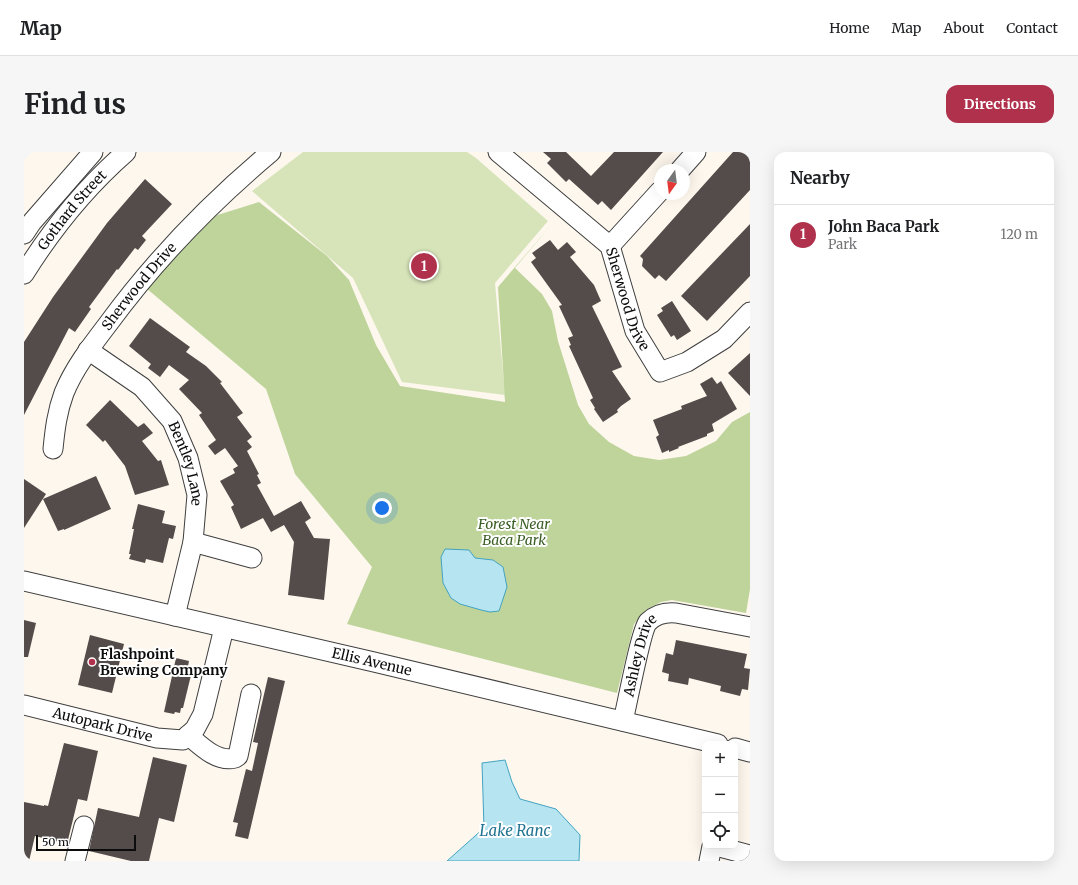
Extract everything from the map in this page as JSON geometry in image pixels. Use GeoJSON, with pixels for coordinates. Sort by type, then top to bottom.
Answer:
{"type":"FeatureCollection","features":[{"type":"Feature","properties":{"kind":"street","name":"Gothard Street"},"geometry":{"type":"LineString","coordinates":[[24,234],[32,222],[93,152]]}},
{"type":"Feature","properties":{"kind":"street","name":"Gothard Street"},"geometry":{"type":"LineString","coordinates":[[24,274],[43,244],[81,198],[108,168],[126,152]]}},
{"type":"Feature","properties":{"kind":"street"},"geometry":{"type":"LineString","coordinates":[[685,164],[696,152]]}},
{"type":"Feature","properties":{"kind":"street","name":"Sherwood Drive"},"geometry":{"type":"LineString","coordinates":[[504,154],[610,246],[635,331],[660,372],[687,362],[724,339],[750,312]]}},
{"type":"Feature","properties":{"kind":"street","name":"Sherwood Drive"},"geometry":{"type":"LineString","coordinates":[[53,449],[56,418],[65,391],[88,350],[132,290],[184,232],[259,156]]}},
{"type":"Feature","properties":{"kind":"street"},"geometry":{"type":"LineString","coordinates":[[610,246],[654,198]]}},
{"type":"Feature","properties":{"kind":"street","name":"Bentley Lane"},"geometry":{"type":"LineString","coordinates":[[88,350],[142,387],[172,421],[188,458],[196,495],[193,542],[175,616]]}},
{"type":"Feature","properties":{"kind":"street"},"geometry":{"type":"LineString","coordinates":[[193,542],[252,558]]}},
{"type":"Feature","properties":{"kind":"street","name":"Ellis Avenue"},"geometry":{"type":"LineString","coordinates":[[24,581],[706,741]]}},
{"type":"Feature","properties":{"kind":"street","name":"Ashley Drive"},"geometry":{"type":"LineString","coordinates":[[623,721],[642,639],[647,623],[655,617],[665,612],[676,613],[750,627]]}},
{"type":"Feature","properties":{"kind":"street"},"geometry":{"type":"LineString","coordinates":[[224,628],[203,714],[195,729],[186,737],[207,751],[221,757],[235,758],[238,756],[251,694]]}},
{"type":"Feature","properties":{"kind":"street","name":"Autopark Drive"},"geometry":{"type":"LineString","coordinates":[[24,705],[157,738],[186,737]]}},
{"type":"Feature","properties":{"kind":"street"},"geometry":{"type":"LineString","coordinates":[[738,749],[750,752]]}},
{"type":"Feature","properties":{"kind":"street"},"geometry":{"type":"LineString","coordinates":[[75,861],[84,826]]}},
{"type":"Feature","properties":{"kind":"street"},"geometry":{"type":"LineString","coordinates":[[709,861],[711,849]]}},
{"type":"Feature","properties":{"kind":"street"},"geometry":{"type":"LineString","coordinates":[[727,849],[750,855]]}},
{"type":"Feature","properties":{"kind":"green space"},"geometry":{"type":"Polygon","coordinates":[[[303,152],[467,152],[476,158],[548,221],[495,283],[505,395],[402,382],[353,278],[252,191],[303,152]]]}},
{"type":"Feature","properties":{"kind":"green space","name":"Forest Near Baca Park"},"geometry":{"type":"Polygon","coordinates":[[[259,202],[327,256],[349,280],[376,345],[400,386],[505,402],[498,287],[552,224],[515,268],[542,294],[552,311],[558,341],[578,405],[589,424],[609,442],[634,456],[659,460],[686,456],[716,441],[732,422],[750,412],[750,589],[746,613],[672,600],[661,602],[646,610],[634,624],[617,693],[347,624],[372,567],[295,474],[266,389],[146,288],[211,217],[259,202]]]}},
{"type":"Feature","properties":{"kind":"water"},"geometry":{"type":"Polygon","coordinates":[[[445,549],[469,550],[475,558],[493,560],[503,567],[507,587],[499,611],[490,612],[481,610],[460,604],[451,598],[443,583],[441,557],[445,549]]]}},
{"type":"Feature","properties":{"kind":"water","name":"Lake Ranc"},"geometry":{"type":"Polygon","coordinates":[[[505,760],[512,782],[520,799],[556,809],[580,835],[579,861],[447,861],[484,828],[482,763],[505,760]]]}},
{"type":"Feature","properties":{"kind":"building"},"geometry":{"type":"Polygon","coordinates":[[[543,152],[566,152],[591,176],[614,152],[663,152],[611,210],[602,201],[598,205],[569,179],[566,182],[547,163],[551,159],[543,152]]]}},
{"type":"Feature","properties":{"kind":"building"},"geometry":{"type":"Polygon","coordinates":[[[733,152],[750,152],[750,190],[666,281],[659,275],[655,279],[642,266],[643,259],[640,256],[733,152]]]}},
{"type":"Feature","properties":{"kind":"building"},"geometry":{"type":"Polygon","coordinates":[[[145,179],[172,204],[142,236],[146,240],[138,250],[135,248],[118,270],[117,269],[89,307],[91,309],[75,332],[69,328],[24,415],[24,342],[53,297],[107,223],[145,179]]]}},
{"type":"Feature","properties":{"kind":"building"},"geometry":{"type":"Polygon","coordinates":[[[750,224],[750,276],[707,321],[681,296],[750,224]]]}},
{"type":"Feature","properties":{"kind":"building"},"geometry":{"type":"Polygon","coordinates":[[[550,240],[558,250],[567,242],[576,252],[570,257],[594,285],[601,301],[592,306],[622,367],[612,371],[631,399],[617,410],[618,412],[603,422],[594,409],[595,408],[590,400],[593,398],[569,346],[571,345],[568,338],[573,336],[559,306],[562,305],[531,262],[536,258],[532,253],[550,240]]]}},
{"type":"Feature","properties":{"kind":"building"},"geometry":{"type":"Polygon","coordinates":[[[672,301],[691,331],[677,340],[674,335],[671,337],[657,315],[663,311],[661,308],[672,301]]]}},
{"type":"Feature","properties":{"kind":"building"},"geometry":{"type":"Polygon","coordinates":[[[150,318],[190,347],[186,352],[206,366],[222,382],[220,383],[243,413],[237,417],[252,437],[247,441],[252,447],[247,451],[259,474],[257,475],[261,483],[257,485],[274,516],[301,501],[311,518],[305,522],[314,538],[330,539],[324,600],[288,595],[294,542],[284,525],[271,532],[263,518],[241,529],[231,507],[234,505],[220,481],[235,473],[233,469],[238,466],[225,448],[215,455],[208,446],[216,440],[199,415],[202,413],[179,389],[189,380],[169,365],[160,377],[148,368],[151,364],[129,346],[150,318]]]}},
{"type":"Feature","properties":{"kind":"building"},"geometry":{"type":"Polygon","coordinates":[[[750,353],[750,396],[728,373],[750,353]]]}},
{"type":"Feature","properties":{"kind":"building"},"geometry":{"type":"Polygon","coordinates":[[[712,377],[717,384],[721,381],[737,409],[712,424],[714,431],[707,434],[707,436],[669,452],[669,450],[662,453],[656,437],[659,435],[653,420],[682,409],[681,406],[707,396],[700,384],[712,377]]]}},
{"type":"Feature","properties":{"kind":"building"},"geometry":{"type":"Polygon","coordinates":[[[110,400],[138,427],[144,423],[153,433],[142,441],[158,461],[161,460],[169,485],[135,495],[125,466],[105,440],[103,442],[86,425],[110,400]]]}},
{"type":"Feature","properties":{"kind":"building"},"geometry":{"type":"Polygon","coordinates":[[[96,476],[111,509],[64,530],[58,531],[43,499],[96,476]]]}},
{"type":"Feature","properties":{"kind":"building"},"geometry":{"type":"Polygon","coordinates":[[[24,479],[46,494],[24,528],[24,479]]]}},
{"type":"Feature","properties":{"kind":"building"},"geometry":{"type":"Polygon","coordinates":[[[138,504],[165,511],[162,523],[176,526],[173,539],[169,538],[163,563],[146,559],[145,563],[129,559],[134,529],[132,529],[138,504]]]}},
{"type":"Feature","properties":{"kind":"building"},"geometry":{"type":"Polygon","coordinates":[[[24,620],[36,623],[28,657],[24,657],[24,620]]]}},
{"type":"Feature","properties":{"kind":"building"},"geometry":{"type":"Polygon","coordinates":[[[90,635],[124,644],[112,693],[78,685],[90,635]]]}},
{"type":"Feature","properties":{"kind":"building"},"geometry":{"type":"Polygon","coordinates":[[[676,640],[747,654],[744,668],[750,669],[748,690],[742,689],[740,696],[720,691],[721,686],[689,678],[688,685],[668,681],[669,674],[662,672],[666,653],[673,655],[676,640]]]}},
{"type":"Feature","properties":{"kind":"building"},"geometry":{"type":"Polygon","coordinates":[[[176,658],[189,661],[188,666],[193,667],[183,708],[181,708],[180,713],[175,712],[174,714],[164,712],[176,658]]]}},
{"type":"Feature","properties":{"kind":"building"},"geometry":{"type":"Polygon","coordinates":[[[268,677],[285,681],[248,839],[235,836],[238,823],[233,822],[246,769],[252,771],[258,743],[253,742],[268,677]]]}},
{"type":"Feature","properties":{"kind":"building"},"geometry":{"type":"Polygon","coordinates":[[[64,743],[98,751],[87,801],[78,799],[67,844],[35,836],[29,861],[24,861],[24,802],[48,806],[64,743]]]}},
{"type":"Feature","properties":{"kind":"building"},"geometry":{"type":"Polygon","coordinates":[[[153,757],[187,765],[174,822],[159,818],[149,861],[131,861],[89,851],[98,808],[139,817],[153,757]]]}},
{"type":"Feature","properties":{"kind":"place","name":"John Baca Park"},"geometry":{"type":"Point","coordinates":[424,266]}},
{"type":"Feature","properties":{"kind":"place","name":"Flashpoint Brewing Company"},"geometry":{"type":"Point","coordinates":[92,662]}}]}
